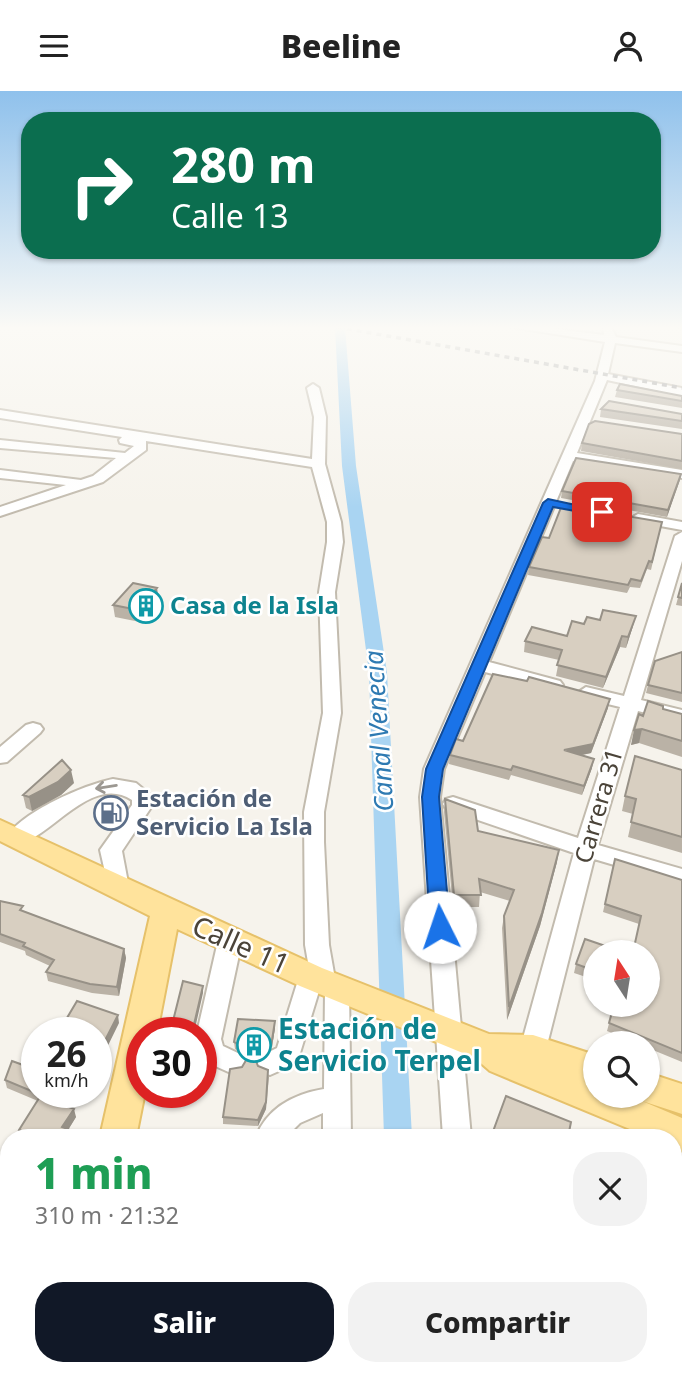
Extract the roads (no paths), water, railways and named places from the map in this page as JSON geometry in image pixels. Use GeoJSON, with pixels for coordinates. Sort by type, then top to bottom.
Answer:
{"type":"FeatureCollection","features":[{"type":"Feature","properties":{"kind":"main road","name":"Calle 11"},"geometry":{"type":"LineString","coordinates":[[8,834],[166,911],[323,982],[487,1048],[502,1061],[583,1068]]}},
{"type":"Feature","properties":{"kind":"main road"},"geometry":{"type":"LineString","coordinates":[[147,1017],[166,911]]}},
{"type":"Feature","properties":{"kind":"main road","name":"Calle 11"},"geometry":{"type":"LineString","coordinates":[[539,1063],[670,1129]]}},
{"type":"Feature","properties":{"kind":"main road"},"geometry":{"type":"LineString","coordinates":[[660,1091],[682,1099]]}},
{"type":"Feature","properties":{"kind":"main road"},"geometry":{"type":"LineString","coordinates":[[120,1129],[127,1108]]}},
{"type":"Feature","properties":{"kind":"street"},"geometry":{"type":"LineString","coordinates":[[455,1129],[435,1026],[430,797],[434,769],[555,504],[569,456],[592,422],[594,400],[599,387]]}},
{"type":"Feature","properties":{"kind":"street"},"geometry":{"type":"LineString","coordinates":[[639,387],[682,397]]}},
{"type":"Feature","properties":{"kind":"street"},"geometry":{"type":"LineString","coordinates":[[657,387],[682,391]]}},
{"type":"Feature","properties":{"kind":"street"},"geometry":{"type":"LineString","coordinates":[[313,388],[320,417],[318,464],[334,522],[335,542],[327,592],[332,713],[328,748],[314,812],[313,842],[316,934],[337,1098],[337,1129]]}},
{"type":"Feature","properties":{"kind":"street"},"geometry":{"type":"LineString","coordinates":[[594,400],[607,403]]}},
{"type":"Feature","properties":{"kind":"street"},"geometry":{"type":"LineString","coordinates":[[0,414],[318,464]]}},
{"type":"Feature","properties":{"kind":"street"},"geometry":{"type":"LineString","coordinates":[[0,428],[54,429],[141,443],[141,447],[98,479],[0,512]]}},
{"type":"Feature","properties":{"kind":"street"},"geometry":{"type":"LineString","coordinates":[[0,443],[114,454],[123,456],[121,462]]}},
{"type":"Feature","properties":{"kind":"street"},"geometry":{"type":"LineString","coordinates":[[569,456],[682,474]]}},
{"type":"Feature","properties":{"kind":"street"},"geometry":{"type":"LineString","coordinates":[[0,474],[84,484]]}},
{"type":"Feature","properties":{"kind":"street"},"geometry":{"type":"LineString","coordinates":[[0,505],[65,480]]}},
{"type":"Feature","properties":{"kind":"street"},"geometry":{"type":"LineString","coordinates":[[629,517],[682,526]]}},
{"type":"Feature","properties":{"kind":"street","name":"Carrera 31"},"geometry":{"type":"LineString","coordinates":[[539,1063],[586,849],[629,704],[678,559],[682,536]]}},
{"type":"Feature","properties":{"kind":"street"},"geometry":{"type":"LineString","coordinates":[[481,665],[682,716]]}},
{"type":"Feature","properties":{"kind":"street"},"geometry":{"type":"LineString","coordinates":[[0,757],[33,729]]}},
{"type":"Feature","properties":{"kind":"street"},"geometry":{"type":"LineString","coordinates":[[8,834],[90,790],[118,785],[130,787],[143,797],[142,806],[111,850],[118,888]]}},
{"type":"Feature","properties":{"kind":"street"},"geometry":{"type":"LineString","coordinates":[[430,797],[586,849],[682,877]]}},
{"type":"Feature","properties":{"kind":"street"},"geometry":{"type":"LineString","coordinates":[[213,1017],[230,940]]}},
{"type":"Feature","properties":{"kind":"street"},"geometry":{"type":"LineString","coordinates":[[270,1064],[288,1055],[323,982]]}},
{"type":"Feature","properties":{"kind":"street"},"geometry":{"type":"LineString","coordinates":[[276,1129],[290,1111],[315,1101],[337,1098]]}},
{"type":"Feature","properties":{"kind":"waterway","name":"Canal Venecia"},"geometry":{"type":"LineString","coordinates":[[344,387],[349,466],[378,673],[398,1129]]}},
{"type":"Feature","properties":{"kind":"railway"},"geometry":{"type":"LineString","coordinates":[[676,387],[682,388]]}},
{"type":"Feature","properties":{"kind":"place","name":"Casa de la Isla"},"geometry":{"type":"Point","coordinates":[146,606]}},
{"type":"Feature","properties":{"kind":"place","name":"Estación de Servicio La Isla"},"geometry":{"type":"Point","coordinates":[111,813]}},
{"type":"Feature","properties":{"kind":"place","name":"Estación de Servicio Terpel"},"geometry":{"type":"Point","coordinates":[254,1045]}}]}
